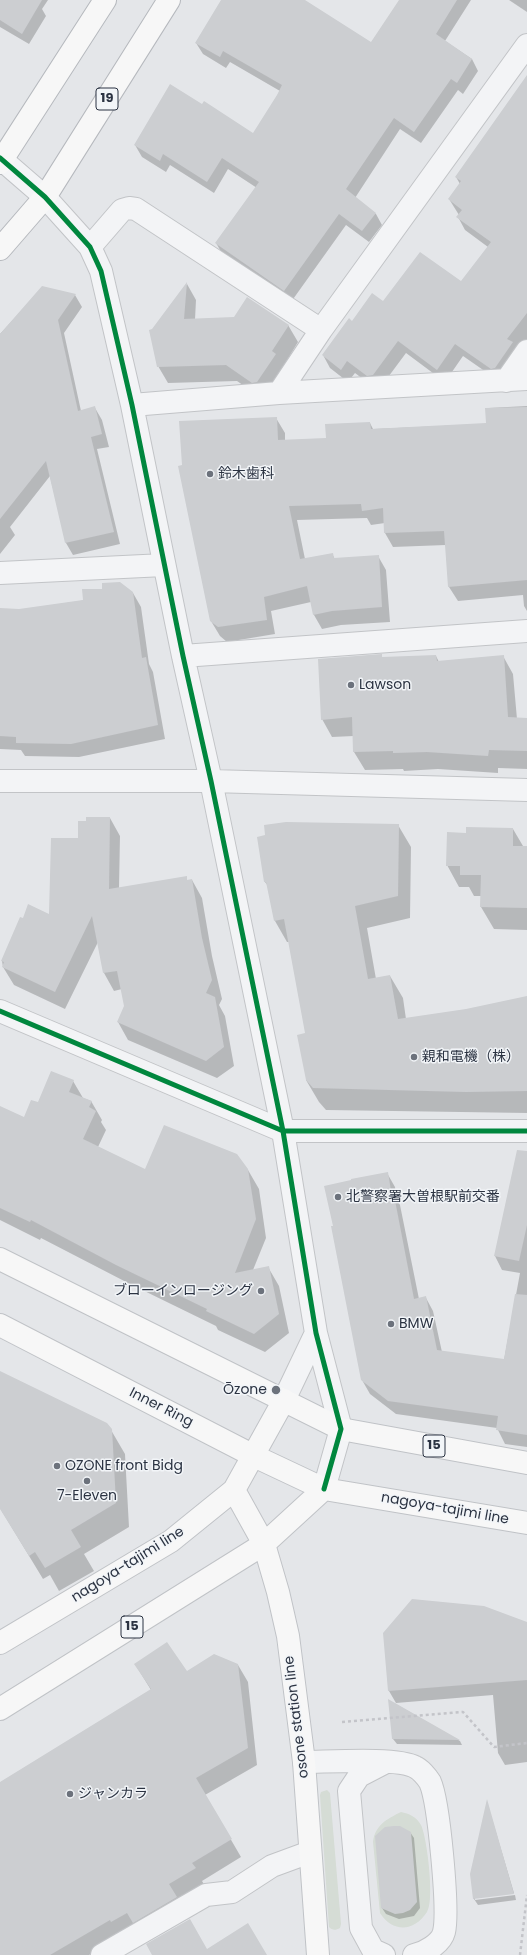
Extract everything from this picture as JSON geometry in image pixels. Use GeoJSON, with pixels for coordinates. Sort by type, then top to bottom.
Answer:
{"type":"FeatureCollection","features":[{"type":"Feature","properties":{"kind":"main road"},"geometry":{"type":"LineString","coordinates":[[1,160],[106,0]]}},
{"type":"Feature","properties":{"kind":"main road","name":"19"},"geometry":{"type":"LineString","coordinates":[[0,249],[45,197],[169,0]]}},
{"type":"Feature","properties":{"kind":"main road"},"geometry":{"type":"LineString","coordinates":[[0,1258],[284,1400]]}},
{"type":"Feature","properties":{"kind":"main road","name":"Inner Ring"},"geometry":{"type":"LineString","coordinates":[[0,1324],[254,1456],[324,1489]]}},
{"type":"Feature","properties":{"kind":"main road","name":"15"},"geometry":{"type":"LineString","coordinates":[[284,1400],[341,1428],[527,1463]]}},
{"type":"Feature","properties":{"kind":"main road","name":"nagoya-tajimi line"},"geometry":{"type":"LineString","coordinates":[[0,1643],[171,1541],[234,1490],[284,1400]]}},
{"type":"Feature","properties":{"kind":"main road","name":"15"},"geometry":{"type":"LineString","coordinates":[[0,1710],[264,1544],[324,1489]]}},
{"type":"Feature","properties":{"kind":"main road","name":"nagoya-tajimi line"},"geometry":{"type":"LineString","coordinates":[[324,1489],[527,1523]]}},
{"type":"Feature","properties":{"kind":"main road","name":"osone station line"},"geometry":{"type":"LineString","coordinates":[[234,1490],[264,1544],[278,1592],[288,1636],[304,1762],[318,1955]]}},
{"type":"Feature","properties":{"kind":"street"},"geometry":{"type":"LineString","coordinates":[[278,393],[321,330],[524,58]]}},
{"type":"Feature","properties":{"kind":"street"},"geometry":{"type":"LineString","coordinates":[[1,160],[45,197],[90,247],[101,271],[132,406],[283,1131],[316,1333],[341,1428],[324,1489]]}},
{"type":"Feature","properties":{"kind":"street"},"geometry":{"type":"LineString","coordinates":[[90,247],[122,210],[129,208],[136,209],[321,330]]}},
{"type":"Feature","properties":{"kind":"street"},"geometry":{"type":"LineString","coordinates":[[132,406],[278,393],[517,380],[527,351]]}},
{"type":"Feature","properties":{"kind":"street"},"geometry":{"type":"LineString","coordinates":[[0,573],[164,565]]}},
{"type":"Feature","properties":{"kind":"street"},"geometry":{"type":"LineString","coordinates":[[183,656],[527,631]]}},
{"type":"Feature","properties":{"kind":"street"},"geometry":{"type":"LineString","coordinates":[[0,781],[211,781],[527,790]]}},
{"type":"Feature","properties":{"kind":"street"},"geometry":{"type":"LineString","coordinates":[[0,1011],[283,1131],[527,1131]]}},
{"type":"Feature","properties":{"kind":"street"},"geometry":{"type":"LineString","coordinates":[[284,1400],[316,1333]]}},
{"type":"Feature","properties":{"kind":"street"},"geometry":{"type":"LineString","coordinates":[[384,1955],[372,1950],[361,1928],[349,1791],[359,1776],[388,1761]]}},
{"type":"Feature","properties":{"kind":"street"},"geometry":{"type":"LineString","coordinates":[[304,1762],[397,1761],[415,1767],[429,1781],[435,1802],[445,1908],[444,1934],[434,1945],[421,1954],[414,1955]]}},
{"type":"Feature","properties":{"kind":"street"},"geometry":{"type":"LineString","coordinates":[[102,1955],[206,1895],[232,1892],[272,1866],[310,1852]]}},
{"type":"Feature","properties":{"kind":"path"},"geometry":{"type":"LineString","coordinates":[[342,1722],[463,1712],[494,1747],[527,1743]]}},
{"type":"Feature","properties":{"kind":"path"},"geometry":{"type":"LineString","coordinates":[[520,1955],[527,1895]]}},
{"type":"Feature","properties":{"kind":"shaded area"},"geometry":{"type":"Polygon","coordinates":[[[327,1790],[330,1793],[341,1924],[340,1928],[335,1930],[329,1927],[320,1795],[321,1792],[327,1790]]]}},
{"type":"Feature","properties":{"kind":"shaded area"},"geometry":{"type":"Polygon","coordinates":[[[401,1812],[415,1817],[421,1825],[426,1842],[430,1883],[429,1906],[427,1912],[422,1919],[404,1928],[391,1924],[385,1920],[380,1913],[373,1842],[376,1831],[382,1823],[401,1812]]]}},
{"type":"Feature","properties":{"kind":"building"},"geometry":{"type":"Polygon","coordinates":[[[0,0],[42,0],[22,34],[0,20],[0,0]]]}},
{"type":"Feature","properties":{"kind":"building"},"geometry":{"type":"Polygon","coordinates":[[[221,0],[305,0],[371,42],[399,0],[457,0],[436,34],[472,59],[457,83],[451,79],[414,132],[394,118],[346,189],[376,213],[362,231],[339,214],[284,291],[215,243],[259,182],[222,158],[207,182],[163,154],[160,161],[134,145],[170,84],[202,104],[204,101],[253,133],[277,95],[282,85],[223,51],[220,57],[195,43],[221,0]]]}},
{"type":"Feature","properties":{"kind":"building"},"geometry":{"type":"Polygon","coordinates":[[[527,75],[527,313],[507,339],[513,342],[495,368],[491,369],[455,344],[437,370],[398,341],[373,375],[367,376],[347,361],[341,370],[322,355],[349,318],[352,321],[372,293],[383,301],[420,252],[461,281],[491,242],[456,217],[462,210],[448,199],[461,181],[455,177],[527,75]]]}},
{"type":"Feature","properties":{"kind":"building"},"geometry":{"type":"Polygon","coordinates":[[[187,282],[184,319],[234,317],[247,297],[289,325],[272,351],[276,354],[257,382],[252,383],[226,365],[157,367],[149,330],[152,329],[187,282]]]}},
{"type":"Feature","properties":{"kind":"building"},"geometry":{"type":"Polygon","coordinates":[[[42,286],[76,294],[58,320],[78,411],[95,406],[102,434],[91,437],[114,532],[65,543],[46,461],[0,519],[0,334],[42,286]]]}},
{"type":"Feature","properties":{"kind":"building"},"geometry":{"type":"Polygon","coordinates":[[[527,407],[527,580],[448,587],[444,531],[384,533],[383,508],[362,511],[361,504],[289,506],[300,559],[333,553],[334,558],[379,555],[382,607],[332,611],[313,615],[307,586],[264,597],[267,620],[218,627],[210,621],[178,466],[182,465],[179,421],[277,417],[278,440],[326,438],[325,424],[370,422],[371,429],[486,423],[485,408],[527,407]]]}},
{"type":"Feature","properties":{"kind":"building"},"geometry":{"type":"Polygon","coordinates":[[[120,582],[133,592],[142,658],[146,657],[158,725],[71,744],[16,743],[16,737],[0,736],[0,608],[19,609],[83,600],[82,589],[102,589],[102,583],[120,582]]]}},
{"type":"Feature","properties":{"kind":"building"},"geometry":{"type":"Polygon","coordinates":[[[382,654],[382,657],[436,655],[437,661],[504,655],[508,717],[527,718],[527,751],[489,750],[488,756],[427,752],[353,752],[352,717],[321,720],[318,659],[382,654]]]}},
{"type":"Feature","properties":{"kind":"building"},"geometry":{"type":"Polygon","coordinates":[[[86,817],[110,817],[109,889],[187,876],[187,880],[192,879],[202,938],[212,980],[206,993],[215,997],[224,1047],[206,1061],[117,1022],[124,1006],[117,971],[103,973],[92,916],[55,992],[2,967],[4,962],[1,961],[20,917],[23,918],[28,904],[49,914],[51,838],[78,838],[78,821],[86,821],[86,817]]]}},
{"type":"Feature","properties":{"kind":"building"},"geometry":{"type":"Polygon","coordinates":[[[286,822],[399,824],[398,896],[355,906],[368,979],[390,975],[398,1019],[466,1009],[527,996],[527,1091],[466,1092],[313,1088],[306,1080],[297,1035],[305,1033],[284,919],[274,921],[266,882],[264,882],[257,837],[265,835],[264,825],[286,822]]]}},
{"type":"Feature","properties":{"kind":"building"},"geometry":{"type":"Polygon","coordinates":[[[466,827],[513,828],[513,846],[527,846],[527,908],[480,907],[481,875],[460,875],[460,866],[446,866],[447,832],[466,833],[466,827]]]}},
{"type":"Feature","properties":{"kind":"building"},"geometry":{"type":"Polygon","coordinates":[[[51,1071],[74,1080],[69,1092],[92,1101],[89,1107],[96,1111],[83,1139],[145,1169],[164,1125],[237,1154],[248,1169],[256,1219],[235,1273],[269,1266],[279,1314],[254,1334],[206,1311],[207,1309],[116,1265],[31,1220],[30,1222],[0,1208],[0,1106],[24,1117],[31,1100],[38,1102],[51,1071]]]}},
{"type":"Feature","properties":{"kind":"building"},"geometry":{"type":"Polygon","coordinates":[[[517,1150],[527,1151],[527,1225],[519,1261],[494,1256],[517,1150]]]}},
{"type":"Feature","properties":{"kind":"building","name":"BMW"},"geometry":{"type":"Polygon","coordinates":[[[388,1172],[391,1191],[393,1190],[414,1299],[426,1296],[437,1350],[504,1359],[515,1294],[527,1295],[527,1435],[496,1430],[498,1416],[388,1401],[361,1380],[331,1226],[333,1226],[324,1186],[388,1172]]]}},
{"type":"Feature","properties":{"kind":"building","name":"OZONE front Bidg"},"geometry":{"type":"Polygon","coordinates":[[[0,1371],[107,1423],[112,1429],[116,1503],[71,1530],[81,1547],[45,1568],[35,1552],[29,1556],[0,1509],[0,1371]]]}},
{"type":"Feature","properties":{"kind":"building"},"geometry":{"type":"Polygon","coordinates":[[[412,1599],[484,1606],[527,1622],[527,1680],[388,1691],[383,1633],[412,1599]]]}},
{"type":"Feature","properties":{"kind":"building"},"geometry":{"type":"Polygon","coordinates":[[[167,1642],[187,1671],[214,1654],[238,1664],[248,1748],[196,1778],[232,1839],[192,1863],[196,1868],[169,1884],[177,1897],[133,1923],[127,1913],[111,1922],[110,1920],[50,1955],[0,1955],[0,1782],[151,1689],[134,1664],[167,1642]]]}},
{"type":"Feature","properties":{"kind":"building"},"geometry":{"type":"Polygon","coordinates":[[[388,1699],[460,1740],[392,1739],[388,1699]]]}},
{"type":"Feature","properties":{"kind":"building"},"geometry":{"type":"Polygon","coordinates":[[[487,1799],[514,1894],[473,1899],[470,1874],[487,1799]]]}},
{"type":"Feature","properties":{"kind":"building"},"geometry":{"type":"Polygon","coordinates":[[[400,1826],[411,1832],[417,1902],[410,1910],[395,1914],[381,1908],[375,1836],[385,1827],[400,1826]]]}},
{"type":"Feature","properties":{"kind":"building"},"geometry":{"type":"Polygon","coordinates":[[[190,1919],[207,1949],[248,1923],[267,1955],[152,1955],[146,1944],[190,1919]]]}},
{"type":"Feature","properties":{"kind":"cycle path"},"geometry":{"type":"LineString","coordinates":[[0,158],[45,197],[90,247],[101,271],[132,405],[283,1131],[316,1333],[341,1429],[324,1489]]}},
{"type":"Feature","properties":{"kind":"cycle path"},"geometry":{"type":"LineString","coordinates":[[0,1011],[283,1131],[527,1131]]}},
{"type":"Feature","properties":{"kind":"place","name":"鈴木歯科"},"geometry":{"type":"Point","coordinates":[210,474]}},
{"type":"Feature","properties":{"kind":"place","name":"Lawson"},"geometry":{"type":"Point","coordinates":[351,685]}},
{"type":"Feature","properties":{"kind":"place","name":"親和電機（株）"},"geometry":{"type":"Point","coordinates":[414,1057]}},
{"type":"Feature","properties":{"kind":"place","name":"北警察署大曽根駅前交番"},"geometry":{"type":"Point","coordinates":[338,1197]}},
{"type":"Feature","properties":{"kind":"place","name":"ブローインロージング"},"geometry":{"type":"Point","coordinates":[261,1291]}},
{"type":"Feature","properties":{"kind":"place","name":"BMW"},"geometry":{"type":"Point","coordinates":[391,1324]}},
{"type":"Feature","properties":{"kind":"place","name":"Ōzone"},"geometry":{"type":"Point","coordinates":[276,1390]}},
{"type":"Feature","properties":{"kind":"place","name":"OZONE front Bidg"},"geometry":{"type":"Point","coordinates":[57,1466]}},
{"type":"Feature","properties":{"kind":"place","name":"7-Eleven"},"geometry":{"type":"Point","coordinates":[87,1481]}},
{"type":"Feature","properties":{"kind":"place","name":"ジャンカラ"},"geometry":{"type":"Point","coordinates":[70,1794]}}]}
